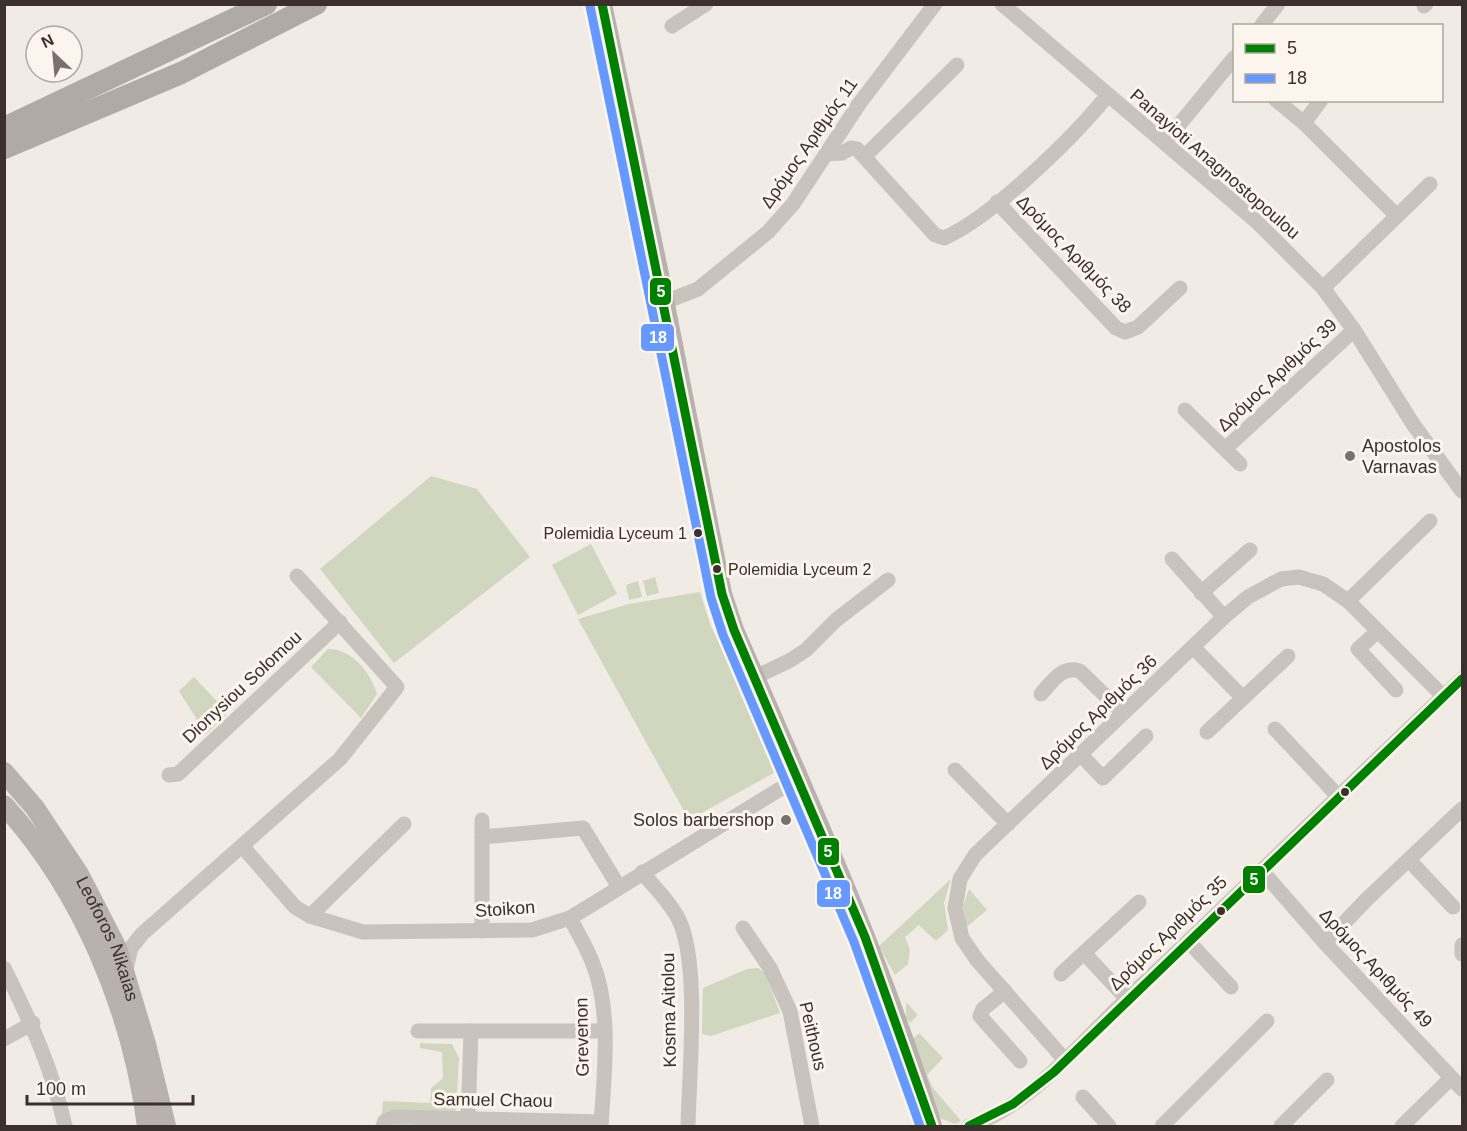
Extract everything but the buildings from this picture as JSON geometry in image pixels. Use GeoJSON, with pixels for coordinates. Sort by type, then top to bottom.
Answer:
{"type":"FeatureCollection","features":[{"type":"Feature","properties":{"kind":"highway"},"geometry":{"type":"LineString","coordinates":[[4,128],[266,4]]}},
{"type":"Feature","properties":{"kind":"highway"},"geometry":{"type":"LineString","coordinates":[[4,165],[88,125],[181,73],[316,4]]}},
{"type":"Feature","properties":{"kind":"highway"},"geometry":{"type":"LineString","coordinates":[[4,116],[162,55]]}},
{"type":"Feature","properties":{"kind":"highway"},"geometry":{"type":"LineString","coordinates":[[4,148],[181,73]]}},
{"type":"Feature","properties":{"kind":"main road"},"geometry":{"type":"LineString","coordinates":[[602,4],[665,302],[722,594],[867,940],[913,1066],[932,1126]]}},
{"type":"Feature","properties":{"kind":"main road","name":"Leoforos Nikaias"},"geometry":{"type":"LineString","coordinates":[[4,772],[35,808],[79,874],[110,935],[125,973],[147,1044],[166,1126]]}},
{"type":"Feature","properties":{"kind":"main road","name":"Leoforos Nikaias"},"geometry":{"type":"LineString","coordinates":[[4,805],[12,819],[60,880],[103,963],[132,1048],[147,1126]]}},
{"type":"Feature","properties":{"kind":"street"},"geometry":{"type":"LineString","coordinates":[[672,26],[706,4]]}},
{"type":"Feature","properties":{"kind":"street","name":"Δρόμος Αριθμός 11"},"geometry":{"type":"LineString","coordinates":[[665,302],[698,289],[768,232],[793,204],[859,104],[935,4]]}},
{"type":"Feature","properties":{"kind":"street","name":"Panayioti Anagnostopoulou"},"geometry":{"type":"LineString","coordinates":[[1002,4],[1257,222],[1323,288],[1354,330],[1413,424],[1462,491]]}},
{"type":"Feature","properties":{"kind":"street"},"geometry":{"type":"LineString","coordinates":[[1263,24],[1278,4]]}},
{"type":"Feature","properties":{"kind":"street"},"geometry":{"type":"LineString","coordinates":[[1165,142],[1233,63]]}},
{"type":"Feature","properties":{"kind":"street"},"geometry":{"type":"LineString","coordinates":[[865,156],[957,64]]}},
{"type":"Feature","properties":{"kind":"street"},"geometry":{"type":"LineString","coordinates":[[826,154],[842,153],[851,148],[865,156],[935,235],[944,238],[997,202],[1085,122],[1107,96]]}},
{"type":"Feature","properties":{"kind":"street"},"geometry":{"type":"LineString","coordinates":[[1278,102],[1304,123],[1397,216]]}},
{"type":"Feature","properties":{"kind":"street"},"geometry":{"type":"LineString","coordinates":[[1304,123],[1320,102]]}},
{"type":"Feature","properties":{"kind":"street"},"geometry":{"type":"LineString","coordinates":[[1323,288],[1430,184]]}},
{"type":"Feature","properties":{"kind":"street","name":"Δρόμος Αριθμός 38"},"geometry":{"type":"LineString","coordinates":[[997,202],[1116,328],[1125,332],[1138,327],[1180,288]]}},
{"type":"Feature","properties":{"kind":"street","name":"Δρόμος Αριθμός 39"},"geometry":{"type":"LineString","coordinates":[[1225,449],[1354,330]]}},
{"type":"Feature","properties":{"kind":"street","name":"Δρόμος Αριθμός 39"},"geometry":{"type":"LineString","coordinates":[[1185,410],[1240,464]]}},
{"type":"Feature","properties":{"kind":"street"},"geometry":{"type":"LineString","coordinates":[[1348,601],[1430,521]]}},
{"type":"Feature","properties":{"kind":"street"},"geometry":{"type":"LineString","coordinates":[[1202,593],[1250,550]]}},
{"type":"Feature","properties":{"kind":"street"},"geometry":{"type":"LineString","coordinates":[[1172,559],[1224,617]]}},
{"type":"Feature","properties":{"kind":"street"},"geometry":{"type":"LineString","coordinates":[[125,973],[131,948],[142,934],[340,759],[397,687],[297,576]]}},
{"type":"Feature","properties":{"kind":"street","name":"Δρόμος Αριθμός 36"},"geometry":{"type":"LineString","coordinates":[[1064,1059],[962,938],[955,908],[960,879],[975,855],[1123,713],[1194,648],[1224,617],[1262,588],[1281,579],[1299,577],[1323,584],[1348,601],[1443,696]]}},
{"type":"Feature","properties":{"kind":"street"},"geometry":{"type":"LineString","coordinates":[[755,677],[806,650],[836,620],[888,580]]}},
{"type":"Feature","properties":{"kind":"street","name":"Dionysiou Solomou"},"geometry":{"type":"LineString","coordinates":[[169,775],[178,774],[340,622]]}},
{"type":"Feature","properties":{"kind":"street"},"geometry":{"type":"LineString","coordinates":[[1378,631],[1358,649],[1396,690]]}},
{"type":"Feature","properties":{"kind":"street"},"geometry":{"type":"LineString","coordinates":[[1194,648],[1243,698]]}},
{"type":"Feature","properties":{"kind":"street"},"geometry":{"type":"LineString","coordinates":[[1207,732],[1288,656]]}},
{"type":"Feature","properties":{"kind":"street"},"geometry":{"type":"LineString","coordinates":[[1041,694],[1064,670],[1071,668],[1080,671],[1123,713]]}},
{"type":"Feature","properties":{"kind":"street","name":"Δρόμος Αριθμός 35"},"geometry":{"type":"LineString","coordinates":[[969,1126],[988,1120],[1034,1089],[1189,942],[1337,795],[1462,679]]}},
{"type":"Feature","properties":{"kind":"street"},"geometry":{"type":"LineString","coordinates":[[1275,729],[1337,795]]}},
{"type":"Feature","properties":{"kind":"street"},"geometry":{"type":"LineString","coordinates":[[1081,755],[1103,778],[1146,736]]}},
{"type":"Feature","properties":{"kind":"street"},"geometry":{"type":"LineString","coordinates":[[955,770],[1008,824]]}},
{"type":"Feature","properties":{"kind":"street","name":"Stoikon"},"geometry":{"type":"LineString","coordinates":[[243,847],[295,908],[310,916],[363,932],[532,930],[570,918],[798,778]]}},
{"type":"Feature","properties":{"kind":"street"},"geometry":{"type":"LineString","coordinates":[[1325,943],[1462,809]]}},
{"type":"Feature","properties":{"kind":"street"},"geometry":{"type":"LineString","coordinates":[[482,820],[482,931]]}},
{"type":"Feature","properties":{"kind":"street"},"geometry":{"type":"LineString","coordinates":[[310,916],[404,824]]}},
{"type":"Feature","properties":{"kind":"street"},"geometry":{"type":"LineString","coordinates":[[482,837],[583,828],[619,886]]}},
{"type":"Feature","properties":{"kind":"street"},"geometry":{"type":"LineString","coordinates":[[1409,860],[1453,907]]}},
{"type":"Feature","properties":{"kind":"street","name":"Δρόμος Αριθμός 49"},"geometry":{"type":"LineString","coordinates":[[1262,871],[1325,943],[1462,1089]]}},
{"type":"Feature","properties":{"kind":"street","name":"Kosma Aitolou"},"geometry":{"type":"LineString","coordinates":[[642,872],[679,918],[688,944],[691,992],[688,1126]]}},
{"type":"Feature","properties":{"kind":"street"},"geometry":{"type":"LineString","coordinates":[[1061,974],[1139,902]]}},
{"type":"Feature","properties":{"kind":"street","name":"Grevenon"},"geometry":{"type":"LineString","coordinates":[[570,918],[594,965],[602,995],[604,1031],[601,1124]]}},
{"type":"Feature","properties":{"kind":"street","name":"Peithous"},"geometry":{"type":"LineString","coordinates":[[743,928],[770,968],[790,1011],[812,1126]]}},
{"type":"Feature","properties":{"kind":"street"},"geometry":{"type":"LineString","coordinates":[[110,935],[128,939],[142,934]]}},
{"type":"Feature","properties":{"kind":"street"},"geometry":{"type":"LineString","coordinates":[[1189,942],[1231,987]]}},
{"type":"Feature","properties":{"kind":"street"},"geometry":{"type":"LineString","coordinates":[[1462,945],[1462,954]]}},
{"type":"Feature","properties":{"kind":"street"},"geometry":{"type":"LineString","coordinates":[[1084,953],[1127,999]]}},
{"type":"Feature","properties":{"kind":"street"},"geometry":{"type":"LineString","coordinates":[[4,968],[33,1023],[56,1084],[66,1126]]}},
{"type":"Feature","properties":{"kind":"street"},"geometry":{"type":"LineString","coordinates":[[1005,991],[982,1009],[980,1016],[1020,1061]]}},
{"type":"Feature","properties":{"kind":"street"},"geometry":{"type":"LineString","coordinates":[[1162,1126],[1267,1021]]}},
{"type":"Feature","properties":{"kind":"street"},"geometry":{"type":"LineString","coordinates":[[4,1039],[33,1023]]}},
{"type":"Feature","properties":{"kind":"street"},"geometry":{"type":"LineString","coordinates":[[418,1030],[604,1031]]}},
{"type":"Feature","properties":{"kind":"street"},"geometry":{"type":"LineString","coordinates":[[468,1119],[471,1031]]}},
{"type":"Feature","properties":{"kind":"street"},"geometry":{"type":"LineString","coordinates":[[1402,1126],[1451,1078]]}},
{"type":"Feature","properties":{"kind":"street"},"geometry":{"type":"LineString","coordinates":[[1281,1126],[1327,1080]]}},
{"type":"Feature","properties":{"kind":"street"},"geometry":{"type":"LineString","coordinates":[[1083,1097],[1109,1126]]}},
{"type":"Feature","properties":{"kind":"street","name":"Samuel Chaou"},"geometry":{"type":"LineString","coordinates":[[384,1124],[395,1117],[601,1124]]}},
{"type":"Feature","properties":{"kind":"green space"},"geometry":{"type":"Polygon","coordinates":[[[431,476],[477,489],[530,557],[394,663],[320,569],[431,476]]]}},
{"type":"Feature","properties":{"kind":"green space"},"geometry":{"type":"Polygon","coordinates":[[[591,544],[617,594],[578,615],[552,565],[591,544]]]}},
{"type":"Feature","properties":{"kind":"green space"},"geometry":{"type":"Polygon","coordinates":[[[655,577],[659,593],[647,596],[643,581],[655,577]]]}},
{"type":"Feature","properties":{"kind":"green space"},"geometry":{"type":"Polygon","coordinates":[[[638,581],[642,597],[629,600],[626,585],[638,581]]]}},
{"type":"Feature","properties":{"kind":"green space"},"geometry":{"type":"Polygon","coordinates":[[[700,592],[710,624],[779,770],[689,820],[578,619],[629,604],[700,592]]]}},
{"type":"Feature","properties":{"kind":"green space"},"geometry":{"type":"Polygon","coordinates":[[[328,649],[352,657],[365,670],[374,686],[377,694],[361,718],[311,667],[328,649]]]}},
{"type":"Feature","properties":{"kind":"green space"},"geometry":{"type":"Polygon","coordinates":[[[194,677],[228,713],[206,734],[179,691],[194,677]]]}},
{"type":"Feature","properties":{"kind":"green space"},"geometry":{"type":"Polygon","coordinates":[[[951,879],[944,903],[948,930],[936,941],[919,925],[905,937],[910,950],[908,964],[895,975],[879,946],[951,879]]]}},
{"type":"Feature","properties":{"kind":"green space"},"geometry":{"type":"Polygon","coordinates":[[[969,889],[987,910],[964,929],[963,906],[969,889]]]}},
{"type":"Feature","properties":{"kind":"green space"},"geometry":{"type":"Polygon","coordinates":[[[758,968],[765,973],[780,1013],[711,1036],[702,1034],[703,988],[747,969],[758,968]]]}},
{"type":"Feature","properties":{"kind":"green space"},"geometry":{"type":"Polygon","coordinates":[[[906,1002],[918,1015],[910,1023],[906,1017],[906,1002]]]}},
{"type":"Feature","properties":{"kind":"green space"},"geometry":{"type":"Polygon","coordinates":[[[919,1033],[943,1058],[927,1075],[933,1088],[961,1121],[955,1124],[937,1117],[912,1040],[919,1033]]]}},
{"type":"Feature","properties":{"kind":"green space"},"geometry":{"type":"Polygon","coordinates":[[[420,1043],[452,1044],[459,1058],[456,1111],[451,1116],[382,1114],[383,1101],[430,1103],[431,1088],[443,1078],[442,1052],[420,1048],[420,1043]]]}},
{"type":"Feature","properties":{"kind":"transit line","name":"5"},"geometry":{"type":"LineString","coordinates":[[602,4],[722,594],[734,630],[865,937],[932,1126]]}},
{"type":"Feature","properties":{"kind":"transit line","name":"18"},"geometry":{"type":"LineString","coordinates":[[590,6],[711,598],[723,635],[854,942],[920,1126]]}},
{"type":"Feature","properties":{"kind":"transit line","name":"5"},"geometry":{"type":"LineString","coordinates":[[969,1126],[1013,1104],[1054,1072],[1462,679]]}},
{"type":"Feature","properties":{"kind":"place","name":"Apostolos Varnavas"},"geometry":{"type":"Point","coordinates":[1350,456]}},
{"type":"Feature","properties":{"kind":"place","name":"Polemidia Lyceum 1"},"geometry":{"type":"Point","coordinates":[698,533]}},
{"type":"Feature","properties":{"kind":"place","name":"Polemidia Lyceum 2"},"geometry":{"type":"Point","coordinates":[717,569]}},
{"type":"Feature","properties":{"kind":"place","name":"Solos barbershop"},"geometry":{"type":"Point","coordinates":[786,820]}}]}
